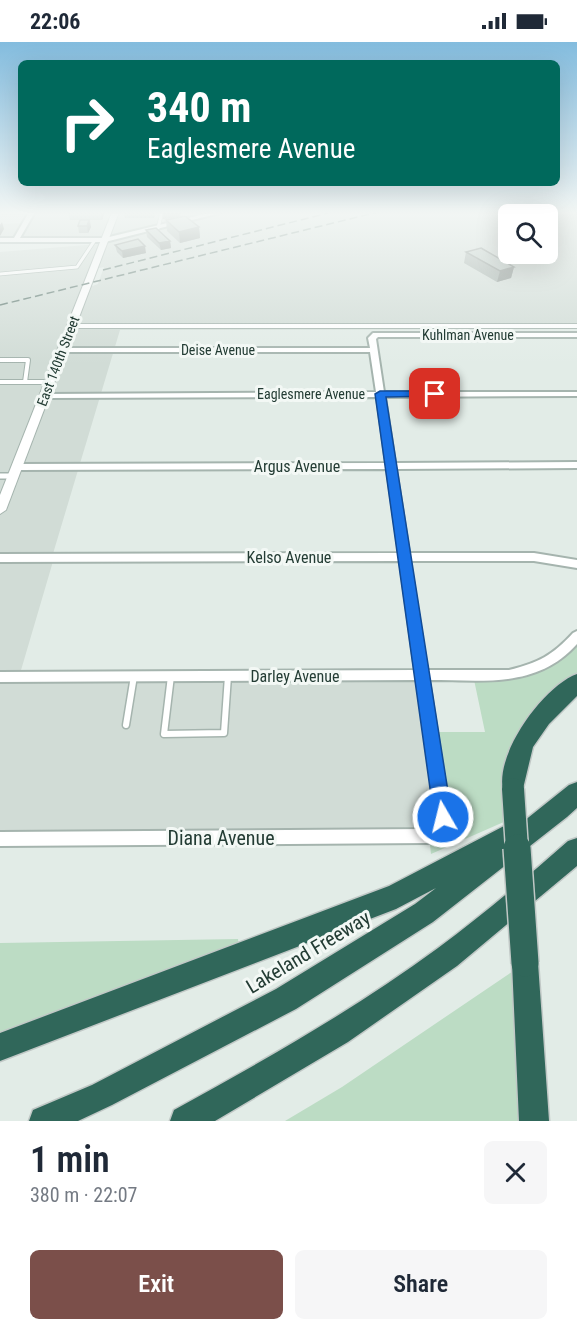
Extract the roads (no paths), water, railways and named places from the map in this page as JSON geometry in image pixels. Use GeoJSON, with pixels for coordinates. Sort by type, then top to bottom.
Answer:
{"type":"FeatureCollection","features":[{"type":"Feature","properties":{"kind":"highway"},"geometry":{"type":"LineString","coordinates":[[534,1121],[513,789],[516,760],[521,745],[539,720],[577,683]]}},
{"type":"Feature","properties":{"kind":"highway"},"geometry":{"type":"LineString","coordinates":[[0,1047],[396,896],[568,801]]}},
{"type":"Feature","properties":{"kind":"highway","name":"Lakeland Freeway"},"geometry":{"type":"LineString","coordinates":[[44,1121],[102,1095],[286,999],[424,913],[568,801]]}},
{"type":"Feature","properties":{"kind":"highway"},"geometry":{"type":"LineString","coordinates":[[184,1121],[282,1068],[393,995],[482,931],[577,850]]}},
{"type":"Feature","properties":{"kind":"street","name":"East 140th Street"},"geometry":{"type":"LineString","coordinates":[[0,510],[72,326],[93,262]]}},
{"type":"Feature","properties":{"kind":"street","name":"Kuhlman Avenue"},"geometry":{"type":"LineString","coordinates":[[374,350],[372,338],[376,335],[577,335]]}},
{"type":"Feature","properties":{"kind":"street","name":"Deise Avenue"},"geometry":{"type":"LineString","coordinates":[[63,350],[374,350]]}},
{"type":"Feature","properties":{"kind":"street"},"geometry":{"type":"LineString","coordinates":[[374,350],[422,675]]}},
{"type":"Feature","properties":{"kind":"street","name":"Eaglesmere Avenue"},"geometry":{"type":"LineString","coordinates":[[45,396],[577,394]]}},
{"type":"Feature","properties":{"kind":"street","name":"Argus Avenue"},"geometry":{"type":"LineString","coordinates":[[16,472],[390,465],[577,465]]}},
{"type":"Feature","properties":{"kind":"street","name":"Kelso Avenue"},"geometry":{"type":"LineString","coordinates":[[0,558],[534,556],[577,564]]}},
{"type":"Feature","properties":{"kind":"street","name":"Darley Avenue"},"geometry":{"type":"LineString","coordinates":[[0,677],[509,675],[534,670],[555,660],[577,636]]}},
{"type":"Feature","properties":{"kind":"street","name":"Diana Avenue"},"geometry":{"type":"LineString","coordinates":[[0,839],[429,836],[439,829],[443,817],[422,675]]}},
{"type":"Feature","properties":{"kind":"lane"},"geometry":{"type":"LineString","coordinates":[[0,274],[77,267],[81,262]]}},
{"type":"Feature","properties":{"kind":"lane"},"geometry":{"type":"LineString","coordinates":[[72,326],[577,326]]}},
{"type":"Feature","properties":{"kind":"lane"},"geometry":{"type":"LineString","coordinates":[[0,360],[28,360],[25,382]]}},
{"type":"Feature","properties":{"kind":"lane"},"geometry":{"type":"LineString","coordinates":[[0,382],[50,382]]}},
{"type":"Feature","properties":{"kind":"lane"},"geometry":{"type":"LineString","coordinates":[[0,476],[16,472]]}},
{"type":"Feature","properties":{"kind":"lane"},"geometry":{"type":"LineString","coordinates":[[126,726],[134,676]]}},
{"type":"Feature","properties":{"kind":"lane"},"geometry":{"type":"LineString","coordinates":[[171,676],[164,734],[224,733],[228,676]]}},
{"type":"Feature","properties":{"kind":"railway"},"geometry":{"type":"LineString","coordinates":[[103,270],[133,262]]}},
{"type":"Feature","properties":{"kind":"railway"},"geometry":{"type":"LineString","coordinates":[[0,305],[173,262]]}}]}
